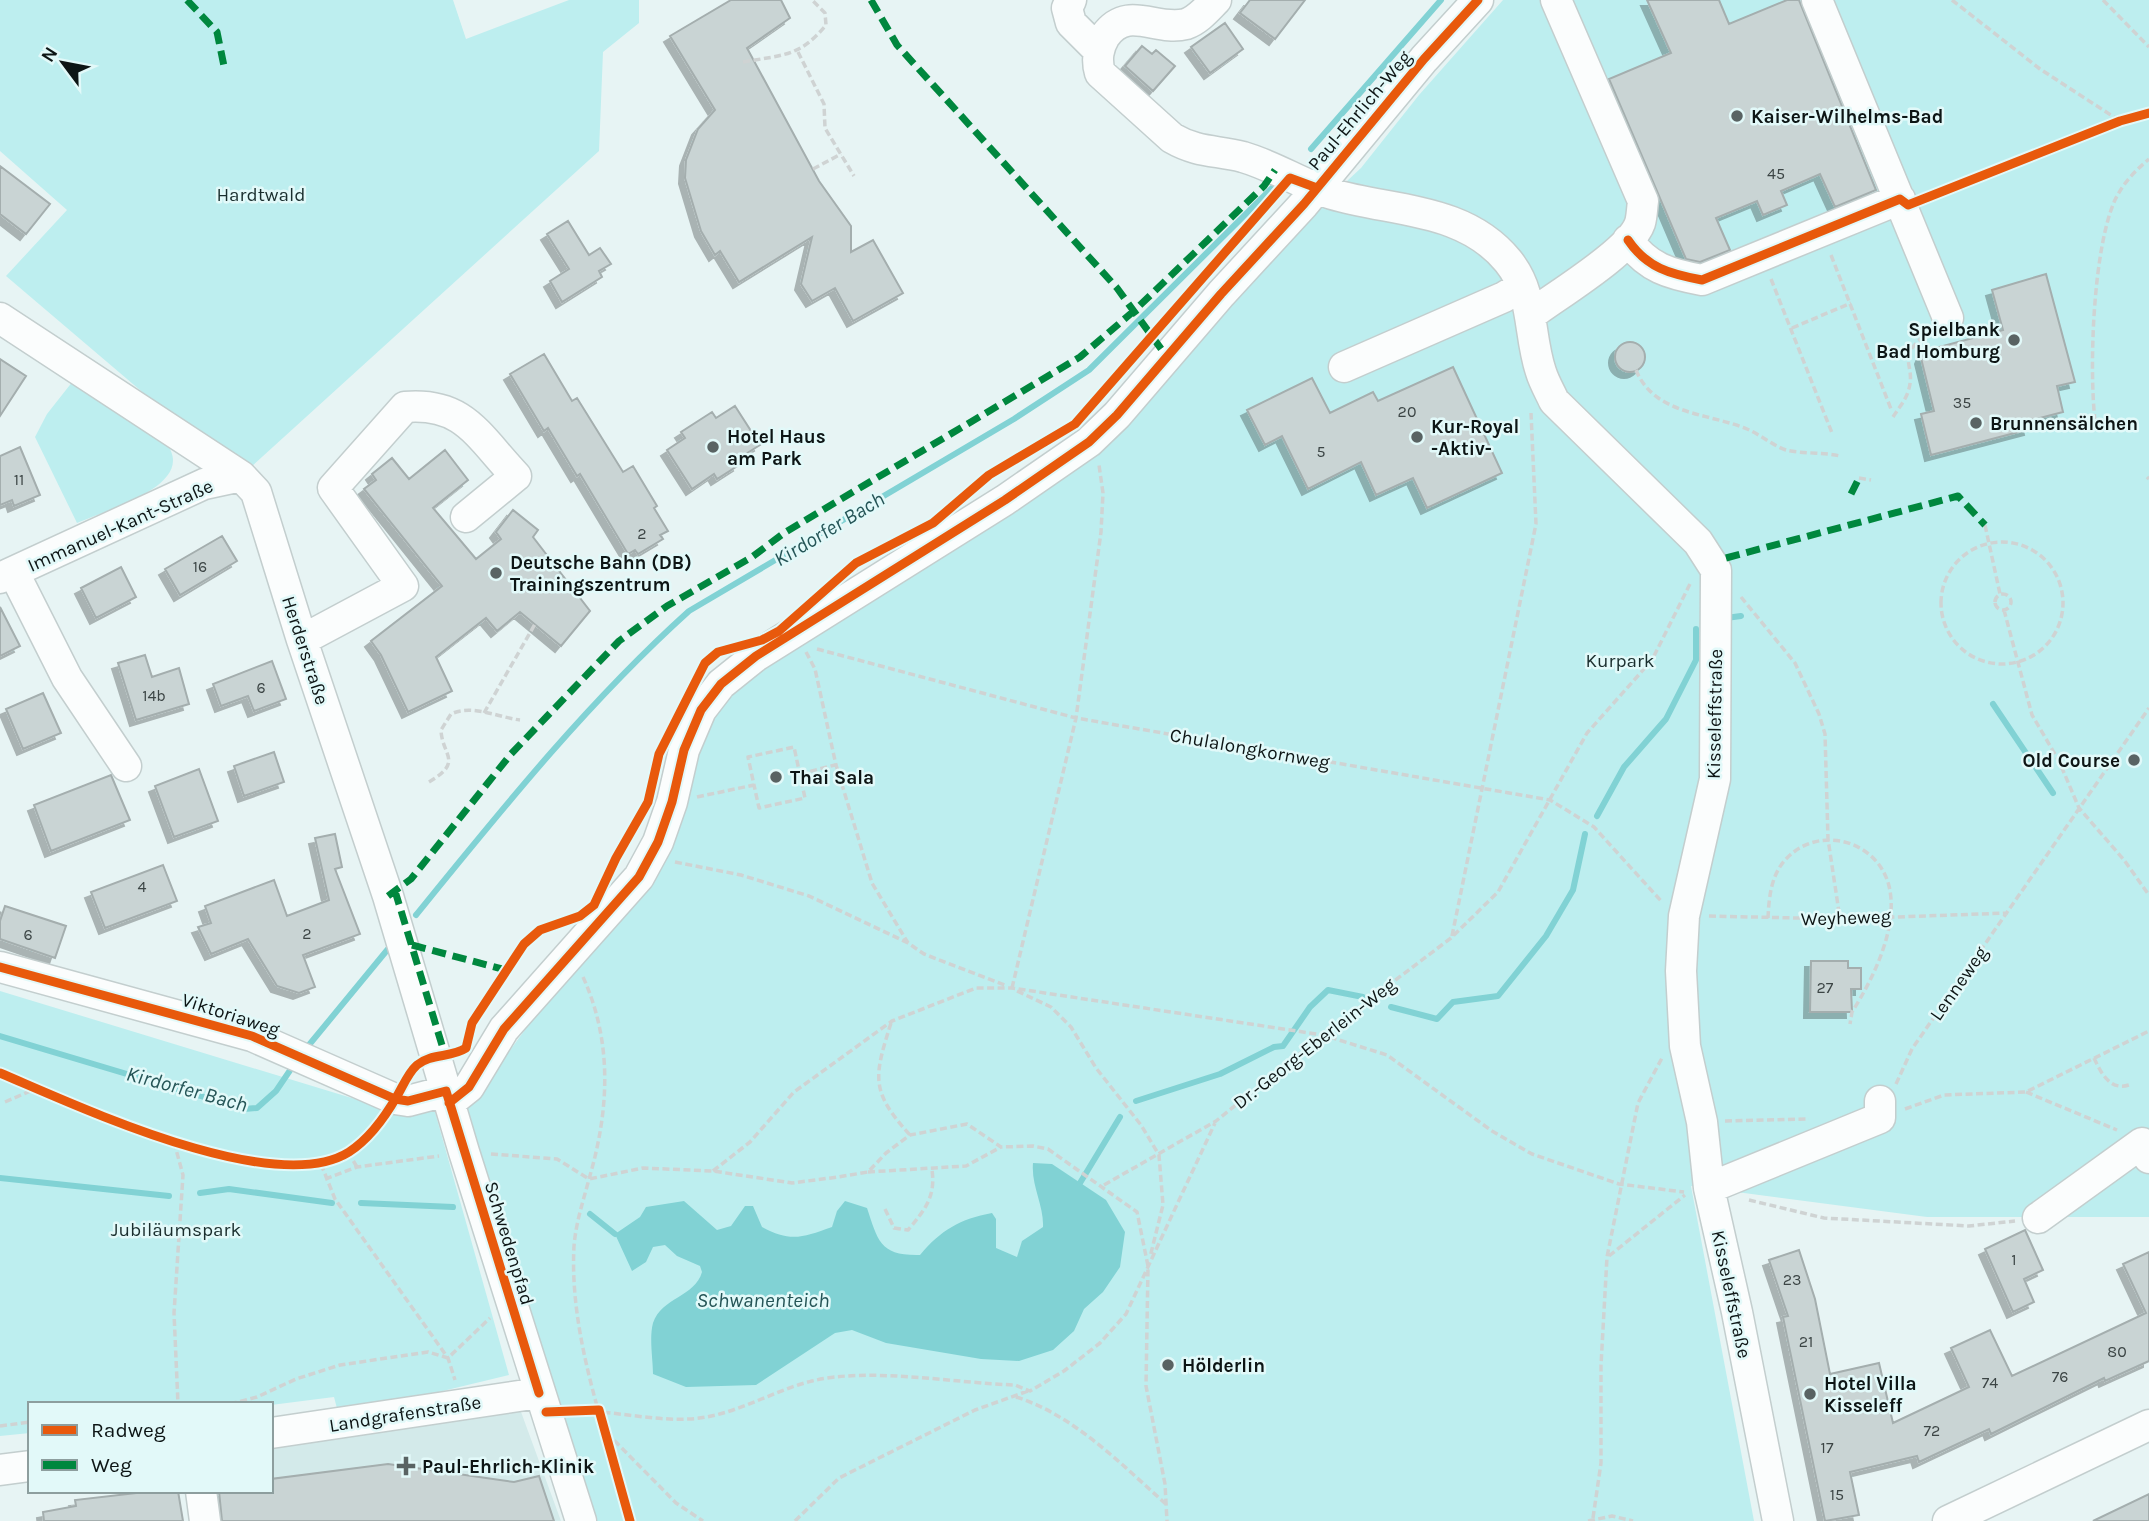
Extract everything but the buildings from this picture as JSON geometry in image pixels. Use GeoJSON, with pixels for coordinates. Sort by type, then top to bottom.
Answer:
{"type":"FeatureCollection","features":[{"type":"Feature","properties":{"kind":"street"},"geometry":{"type":"LineString","coordinates":[[1071,0],[1067,8],[1071,23],[1098,50]]}},
{"type":"Feature","properties":{"kind":"street"},"geometry":{"type":"LineString","coordinates":[[1216,0],[1187,24],[1171,25],[1131,18],[1120,22],[1106,36],[1098,50],[1098,66],[1102,75],[1172,138],[1209,153],[1242,157],[1317,188],[1437,215],[1469,230],[1507,260],[1522,286],[1532,314],[1541,372],[1554,401],[1698,542],[1703,578]]}},
{"type":"Feature","properties":{"kind":"street","name":"Paul-Ehrlich-Weg"},"geometry":{"type":"LineString","coordinates":[[448,1097],[468,1087],[504,1029],[613,908],[651,858],[672,802],[690,731],[713,693],[735,672],[1005,500],[1089,442],[1117,415],[1317,188],[1424,59],[1478,0]]}},
{"type":"Feature","properties":{"kind":"street"},"geometry":{"type":"LineString","coordinates":[[1532,314],[1609,258],[1628,240],[1640,224],[1643,201],[1556,0]]}},
{"type":"Feature","properties":{"kind":"street"},"geometry":{"type":"LineString","coordinates":[[1817,0],[1948,318]]}},
{"type":"Feature","properties":{"kind":"street"},"geometry":{"type":"LineString","coordinates":[[1628,240],[1640,258],[1674,275],[1702,280],[1762,258],[1900,199]]}},
{"type":"Feature","properties":{"kind":"street"},"geometry":{"type":"LineString","coordinates":[[1344,367],[1504,297],[1522,286]]}},
{"type":"Feature","properties":{"kind":"street","name":"Herderstraße"},"geometry":{"type":"LineString","coordinates":[[0,318],[241,476],[256,492],[302,640],[388,896],[448,1097]]}},
{"type":"Feature","properties":{"kind":"street"},"geometry":{"type":"LineString","coordinates":[[302,640],[403,586],[332,488],[405,407],[426,406],[457,414],[516,476],[466,517]]}},
{"type":"Feature","properties":{"kind":"street","name":"Immanuel-Kant-Straße"},"geometry":{"type":"LineString","coordinates":[[7,576],[204,484],[241,476]]}},
{"type":"Feature","properties":{"kind":"street"},"geometry":{"type":"LineString","coordinates":[[7,576],[68,678],[126,766]]}},
{"type":"Feature","properties":{"kind":"street","name":"Kisseleffstraße"},"geometry":{"type":"LineString","coordinates":[[1703,578],[1715,779],[1674,910],[1685,1046],[1702,1122],[1696,1191],[1737,1312],[1778,1521]]}},
{"type":"Feature","properties":{"kind":"street","name":"Viktoriaweg"},"geometry":{"type":"LineString","coordinates":[[0,967],[253,1036],[395,1099],[408,1101],[448,1097]]}},
{"type":"Feature","properties":{"kind":"street","name":"Schwedenpfad"},"geometry":{"type":"LineString","coordinates":[[448,1097],[581,1521]]}},
{"type":"Feature","properties":{"kind":"street"},"geometry":{"type":"LineString","coordinates":[[1696,1191],[1880,1109]]}},
{"type":"Feature","properties":{"kind":"street"},"geometry":{"type":"LineString","coordinates":[[2038,1218],[2145,1150]]}},
{"type":"Feature","properties":{"kind":"street","name":"Landgrafenstraße"},"geometry":{"type":"LineString","coordinates":[[273,1433],[539,1393]]}},
{"type":"Feature","properties":{"kind":"street"},"geometry":{"type":"LineString","coordinates":[[1948,1521],[2149,1425]]}},
{"type":"Feature","properties":{"kind":"street"},"geometry":{"type":"LineString","coordinates":[[0,1470],[28,1466]]}},
{"type":"Feature","properties":{"kind":"street"},"geometry":{"type":"LineString","coordinates":[[201,1493],[205,1521]]}},
{"type":"Feature","properties":{"kind":"path"},"geometry":{"type":"LineString","coordinates":[[743,62],[798,52],[826,25],[825,13],[812,0]]}},
{"type":"Feature","properties":{"kind":"path"},"geometry":{"type":"LineString","coordinates":[[1952,0],[2040,69],[2120,121]]}},
{"type":"Feature","properties":{"kind":"path"},"geometry":{"type":"LineString","coordinates":[[2103,0],[2149,47]]}},
{"type":"Feature","properties":{"kind":"path"},"geometry":{"type":"LineString","coordinates":[[798,52],[824,104],[825,128],[855,176]]}},
{"type":"Feature","properties":{"kind":"path"},"geometry":{"type":"LineString","coordinates":[[813,169],[841,154]]}},
{"type":"Feature","properties":{"kind":"path"},"geometry":{"type":"LineString","coordinates":[[2095,421],[2092,363],[2102,241],[2115,200],[2132,173],[2149,159]]}},
{"type":"Feature","properties":{"kind":"path"},"geometry":{"type":"LineString","coordinates":[[1822,233],[1891,409]]}},
{"type":"Feature","properties":{"kind":"path"},"geometry":{"type":"LineString","coordinates":[[1762,258],[1832,433]]}},
{"type":"Feature","properties":{"kind":"path"},"geometry":{"type":"LineString","coordinates":[[1792,328],[1851,303]]}},
{"type":"Feature","properties":{"kind":"path"},"geometry":{"type":"LineString","coordinates":[[1893,417],[1909,390],[1907,356],[1913,345],[1948,318]]}},
{"type":"Feature","properties":{"kind":"path"},"geometry":{"type":"LineString","coordinates":[[1636,370],[1641,381],[1675,409],[1749,430],[1788,451],[1840,456]]}},
{"type":"Feature","properties":{"kind":"path"},"geometry":{"type":"LineString","coordinates":[[1451,938],[1536,524],[1534,436],[1530,405],[1538,415]]}},
{"type":"Feature","properties":{"kind":"path"},"geometry":{"type":"LineString","coordinates":[[1012,989],[1076,718],[1103,493],[1102,473],[1089,442]]}},
{"type":"Feature","properties":{"kind":"path"},"geometry":{"type":"LineString","coordinates":[[970,491],[989,475],[1032,449]]}},
{"type":"Feature","properties":{"kind":"path"},"geometry":{"type":"LineString","coordinates":[[1859,478],[1871,480]]}},
{"type":"Feature","properties":{"kind":"path"},"geometry":{"type":"LineString","coordinates":[[1984,525],[2000,594],[1995,604],[2004,610],[2032,715],[2059,761],[2079,808],[2124,860],[2149,895]]}},
{"type":"Feature","properties":{"kind":"path"},"geometry":{"type":"LineString","coordinates":[[2013,543],[2036,553],[2054,571],[2063,594],[2056,632],[2040,651],[2018,662],[1993,664],[1971,656],[1953,640],[1942,618],[1941,594],[1950,572],[1966,554],[1988,544],[2013,543]]}},
{"type":"Feature","properties":{"kind":"path"},"geometry":{"type":"LineString","coordinates":[[1703,578],[1795,663],[1819,715],[1825,734],[1828,838],[1840,919]]}},
{"type":"Feature","properties":{"kind":"path"},"geometry":{"type":"LineString","coordinates":[[2000,594],[2010,599],[2010,605],[2004,610]]}},
{"type":"Feature","properties":{"kind":"path"},"geometry":{"type":"LineString","coordinates":[[484,713],[535,624]]}},
{"type":"Feature","properties":{"kind":"path"},"geometry":{"type":"LineString","coordinates":[[429,782],[446,768],[449,753],[441,737],[446,718],[463,709],[520,720]]}},
{"type":"Feature","properties":{"kind":"path"},"geometry":{"type":"LineString","coordinates":[[794,747],[805,798],[759,808],[754,785],[748,757],[794,747]]}},
{"type":"Feature","properties":{"kind":"path"},"geometry":{"type":"LineString","coordinates":[[800,774],[836,765],[872,883],[908,943]]}},
{"type":"Feature","properties":{"kind":"path"},"geometry":{"type":"LineString","coordinates":[[672,802],[754,785]]}},
{"type":"Feature","properties":{"kind":"path"},"geometry":{"type":"LineString","coordinates":[[605,881],[642,814]]}},
{"type":"Feature","properties":{"kind":"path"},"geometry":{"type":"LineString","coordinates":[[1768,918],[1775,874],[1787,858],[1803,846],[1828,838],[1854,845],[1872,856],[1882,869],[1889,886],[1891,915],[1886,938],[1852,1012],[1850,1024]]}},
{"type":"Feature","properties":{"kind":"path"},"geometry":{"type":"LineString","coordinates":[[651,858],[741,874],[809,896],[908,943],[924,954],[1051,1007],[1071,1027],[1096,1068],[1141,1125],[1158,1155],[1163,1205],[1148,1266]]}},
{"type":"Feature","properties":{"kind":"path"},"geometry":{"type":"LineString","coordinates":[[469,1036],[472,1023],[524,944],[540,930],[570,920]]}},
{"type":"Feature","properties":{"kind":"path"},"geometry":{"type":"LineString","coordinates":[[569,955],[576,960],[591,994],[604,1038],[607,1089],[589,1179],[580,1203],[574,1247],[579,1319],[598,1410],[607,1433],[630,1521]]}},
{"type":"Feature","properties":{"kind":"path"},"geometry":{"type":"LineString","coordinates":[[713,1171],[750,1142],[794,1092],[892,1021],[976,988],[1012,989],[1323,1035],[1387,1055],[1492,1131],[1532,1154],[1619,1184],[1696,1191]]}},
{"type":"Feature","properties":{"kind":"path"},"geometry":{"type":"LineString","coordinates":[[892,1021],[877,1078],[896,1120],[910,1135]]}},
{"type":"Feature","properties":{"kind":"path"},"geometry":{"type":"LineString","coordinates":[[2026,1092],[2149,1031]]}},
{"type":"Feature","properties":{"kind":"path"},"geometry":{"type":"LineString","coordinates":[[1593,1518],[1601,1463],[1601,1365],[1607,1257],[1619,1184],[1638,1103],[1667,1048]]}},
{"type":"Feature","properties":{"kind":"path"},"geometry":{"type":"LineString","coordinates":[[2094,1058],[2102,1074],[2111,1083],[2122,1087],[2129,1086]]}},
{"type":"Feature","properties":{"kind":"path"},"geometry":{"type":"LineString","coordinates":[[5,1102],[37,1088]]}},
{"type":"Feature","properties":{"kind":"path"},"geometry":{"type":"LineString","coordinates":[[1880,1109],[1944,1095],[2026,1092],[2099,1120],[2145,1150]]}},
{"type":"Feature","properties":{"kind":"path"},"geometry":{"type":"LineString","coordinates":[[1702,1122],[1811,1119]]}},
{"type":"Feature","properties":{"kind":"path"},"geometry":{"type":"LineString","coordinates":[[795,1521],[839,1478],[975,1410],[1030,1391],[1063,1371],[1100,1343],[1126,1314],[1216,1122]]}},
{"type":"Feature","properties":{"kind":"path"},"geometry":{"type":"LineString","coordinates":[[868,1172],[886,1153],[910,1135],[967,1124],[1001,1147]]}},
{"type":"Feature","properties":{"kind":"path"},"geometry":{"type":"LineString","coordinates":[[174,1142],[183,1175],[174,1313],[178,1402]]}},
{"type":"Feature","properties":{"kind":"path"},"geometry":{"type":"LineString","coordinates":[[324,1179],[357,1167],[464,1152],[557,1159],[589,1179],[643,1168],[713,1171],[792,1183],[868,1172],[967,1166],[1001,1147],[1048,1149],[1137,1212],[1148,1266],[1146,1386],[1167,1505],[1167,1521]]}},
{"type":"Feature","properties":{"kind":"path"},"geometry":{"type":"LineString","coordinates":[[348,1153],[357,1167]]}},
{"type":"Feature","properties":{"kind":"path"},"geometry":{"type":"LineString","coordinates":[[321,1164],[324,1179],[335,1199],[447,1358]]}},
{"type":"Feature","properties":{"kind":"path"},"geometry":{"type":"LineString","coordinates":[[885,1209],[894,1228],[908,1230],[929,1205],[934,1181],[932,1170]]}},
{"type":"Feature","properties":{"kind":"path"},"geometry":{"type":"LineString","coordinates":[[1607,1257],[1696,1191]]}},
{"type":"Feature","properties":{"kind":"path"},"geometry":{"type":"LineString","coordinates":[[1748,1200],[1824,1218],[1969,1226],[2038,1218]]}},
{"type":"Feature","properties":{"kind":"path"},"geometry":{"type":"LineString","coordinates":[[447,1358],[489,1318],[514,1312]]}},
{"type":"Feature","properties":{"kind":"path"},"geometry":{"type":"LineString","coordinates":[[238,1402],[340,1365],[428,1352],[447,1358]]}},
{"type":"Feature","properties":{"kind":"path"},"geometry":{"type":"LineString","coordinates":[[598,1410],[638,1418],[692,1419],[740,1407],[812,1381],[869,1375],[1015,1385],[1030,1391]]}},
{"type":"Feature","properties":{"kind":"path"},"geometry":{"type":"LineString","coordinates":[[1015,1396],[1032,1402],[1080,1432],[1167,1505]]}},
{"type":"Feature","properties":{"kind":"path"},"geometry":{"type":"LineString","coordinates":[[0,1426],[28,1422]]}},
{"type":"Feature","properties":{"kind":"path"},"geometry":{"type":"LineString","coordinates":[[607,1433],[676,1503],[703,1521]]}},
{"type":"Feature","properties":{"kind":"path"},"geometry":{"type":"LineString","coordinates":[[1588,1521],[1593,1518],[1621,1516],[1633,1521]]}},
{"type":"Feature","properties":{"kind":"shaded area","name":"Paul-Ehrlich-Klinik"},"geometry":{"type":"Polygon","coordinates":[[[517,1401],[561,1521],[194,1521],[191,1493],[273,1493],[273,1440],[517,1401]]]}},
{"type":"Feature","properties":{"kind":"green space","name":"Hardtwald"},"geometry":{"type":"Polygon","coordinates":[[[0,0],[453,0],[466,39],[569,0],[639,0],[639,23],[603,52],[599,151],[241,476],[6,276],[67,210],[0,151],[0,0]]]}},
{"type":"Feature","properties":{"kind":"green space","name":"Kurpark"},"geometry":{"type":"Polygon","coordinates":[[[1503,0],[2149,0],[2149,1217],[1927,1217],[1691,1186],[1754,1521],[590,1521],[462,1116],[576,960],[623,913],[695,745],[741,677],[1101,449],[1141,410],[1202,337],[1333,194],[1361,168],[1419,95],[1503,0]]]}},
{"type":"Feature","properties":{"kind":"green space"},"geometry":{"type":"Polygon","coordinates":[[[73,381],[166,443],[173,458],[170,471],[145,494],[77,523],[35,437],[47,414],[73,381]]]}},
{"type":"Feature","properties":{"kind":"green space","name":"Jubiläumspark"},"geometry":{"type":"Polygon","coordinates":[[[0,991],[401,1113],[433,1105],[509,1375],[339,1416],[334,1397],[273,1405],[273,1402],[28,1402],[28,1433],[0,1436],[0,991]]]}},
{"type":"Feature","properties":{"kind":"water","name":"Schwanenteich"},"geometry":{"type":"Polygon","coordinates":[[[1033,1163],[1052,1164],[1106,1200],[1125,1232],[1120,1267],[1103,1292],[1084,1309],[1074,1331],[1053,1350],[1019,1361],[981,1359],[886,1343],[852,1330],[835,1333],[756,1385],[686,1387],[653,1374],[651,1342],[657,1314],[693,1287],[702,1272],[700,1266],[677,1256],[665,1245],[653,1247],[646,1262],[632,1271],[615,1234],[640,1217],[646,1207],[684,1201],[717,1230],[731,1226],[745,1206],[753,1206],[762,1227],[781,1235],[796,1237],[832,1227],[837,1211],[845,1201],[867,1208],[878,1238],[883,1244],[896,1253],[907,1255],[920,1255],[952,1227],[992,1213],[996,1219],[996,1248],[1017,1257],[1022,1241],[1043,1227],[1033,1163]]]}},
{"type":"Feature","properties":{"kind":"waterway","name":"Kirdorfer Bach"},"geometry":{"type":"LineString","coordinates":[[1311,149],[1441,0]]}},
{"type":"Feature","properties":{"kind":"waterway","name":"Kirdorfer Bach"},"geometry":{"type":"LineString","coordinates":[[416,915],[581,719],[689,611],[1014,419],[1089,370],[1277,183]]}},
{"type":"Feature","properties":{"kind":"waterway"},"geometry":{"type":"LineString","coordinates":[[1726,618],[1741,616]]}},
{"type":"Feature","properties":{"kind":"waterway"},"geometry":{"type":"LineString","coordinates":[[1597,816],[1624,767],[1666,719],[1696,660],[1696,629]]}},
{"type":"Feature","properties":{"kind":"waterway","name":"Kirdorfer Bach"},"geometry":{"type":"LineString","coordinates":[[1993,704],[2053,793]]}},
{"type":"Feature","properties":{"kind":"waterway"},"geometry":{"type":"LineString","coordinates":[[1391,1007],[1437,1019],[1453,1002],[1498,996],[1546,936],[1573,890],[1585,834]]}},
{"type":"Feature","properties":{"kind":"waterway","name":"Kirdorfer Bach"},"geometry":{"type":"LineString","coordinates":[[304,1051],[388,949]]}},
{"type":"Feature","properties":{"kind":"waterway"},"geometry":{"type":"LineString","coordinates":[[1136,1101],[1220,1074],[1274,1047],[1283,1046],[1310,1007],[1328,990],[1363,997]]}},
{"type":"Feature","properties":{"kind":"waterway","name":"Kirdorfer Bach"},"geometry":{"type":"LineString","coordinates":[[0,1036],[244,1109],[257,1108],[276,1091],[295,1063]]}},
{"type":"Feature","properties":{"kind":"waterway"},"geometry":{"type":"LineString","coordinates":[[1080,1183],[1120,1117]]}},
{"type":"Feature","properties":{"kind":"waterway","name":"Kirdorfer Bach"},"geometry":{"type":"LineString","coordinates":[[0,1178],[169,1196]]}},
{"type":"Feature","properties":{"kind":"waterway","name":"Kirdorfer Bach"},"geometry":{"type":"LineString","coordinates":[[200,1193],[229,1189],[332,1203]]}},
{"type":"Feature","properties":{"kind":"waterway","name":"Kirdorfer Bach"},"geometry":{"type":"LineString","coordinates":[[361,1203],[453,1207]]}},
{"type":"Feature","properties":{"kind":"waterway","name":"Kirdorfer Bach"},"geometry":{"type":"LineString","coordinates":[[590,1214],[615,1234]]}},
{"type":"Feature","properties":{"kind":"marked path"},"geometry":{"type":"LineString","coordinates":[[187,0],[217,32],[225,71]]}},
{"type":"Feature","properties":{"kind":"marked path"},"geometry":{"type":"LineString","coordinates":[[871,0],[897,45],[1117,288],[1167,357]]}},
{"type":"Feature","properties":{"kind":"marked path"},"geometry":{"type":"LineString","coordinates":[[388,896],[411,879],[511,754],[619,641],[667,606],[752,557],[784,533],[1080,357],[1135,310],[1264,186],[1275,170]]}},
{"type":"Feature","properties":{"kind":"marked path"},"geometry":{"type":"LineString","coordinates":[[1851,494],[1859,478]]}},
{"type":"Feature","properties":{"kind":"marked path"},"geometry":{"type":"LineString","coordinates":[[1726,558],[1958,496],[1985,525]]}},
{"type":"Feature","properties":{"kind":"marked path"},"geometry":{"type":"LineString","coordinates":[[395,891],[445,1055]]}},
{"type":"Feature","properties":{"kind":"marked path"},"geometry":{"type":"LineString","coordinates":[[412,945],[506,970]]}},
{"type":"Feature","properties":{"kind":"cycle path"},"geometry":{"type":"LineString","coordinates":[[449,1103],[469,1087],[504,1029],[639,877],[658,842],[672,802],[684,750],[701,710],[721,684],[756,656],[1005,500],[1089,442],[1117,415],[1221,294],[1304,204],[1424,59],[1478,0]]}},
{"type":"Feature","properties":{"kind":"cycle path"},"geometry":{"type":"LineString","coordinates":[[1628,240],[1635,250],[1660,268],[1702,280],[1900,199],[1908,205],[2120,121],[2149,113]]}},
{"type":"Feature","properties":{"kind":"cycle path"},"geometry":{"type":"LineString","coordinates":[[0,1073],[124,1124],[226,1156],[274,1164],[316,1163],[349,1152],[376,1127],[417,1065],[466,1048],[472,1023],[524,944],[540,930],[580,916],[594,905],[616,858],[648,802],[659,754],[705,663],[718,652],[762,640],[779,631],[856,563],[933,523],[989,475],[1075,424],[1290,178],[1317,188]]}},
{"type":"Feature","properties":{"kind":"cycle path"},"geometry":{"type":"LineString","coordinates":[[0,967],[252,1036],[395,1099],[408,1101],[446,1091],[539,1393]]}},
{"type":"Feature","properties":{"kind":"cycle path"},"geometry":{"type":"LineString","coordinates":[[546,1412],[599,1410],[630,1521]]}},
{"type":"Feature","properties":{"kind":"place","name":"Kaiser-Wilhelms-Bad"},"geometry":{"type":"Point","coordinates":[1737,116]}},
{"type":"Feature","properties":{"kind":"place","name":"Spielbank Bad Homburg"},"geometry":{"type":"Point","coordinates":[2014,340]}},
{"type":"Feature","properties":{"kind":"place","name":"Brunnensälchen"},"geometry":{"type":"Point","coordinates":[1976,423]}},
{"type":"Feature","properties":{"kind":"place","name":"Kur-Royal -Aktiv-"},"geometry":{"type":"Point","coordinates":[1417,437]}},
{"type":"Feature","properties":{"kind":"place","name":"Hotel Haus am Park"},"geometry":{"type":"Point","coordinates":[713,447]}},
{"type":"Feature","properties":{"kind":"place","name":"Deutsche Bahn (DB) Trainingszentrum"},"geometry":{"type":"Point","coordinates":[496,573]}},
{"type":"Feature","properties":{"kind":"place","name":"Old Course"},"geometry":{"type":"Point","coordinates":[2134,760]}},
{"type":"Feature","properties":{"kind":"place","name":"Thai Sala"},"geometry":{"type":"Point","coordinates":[776,777]}},
{"type":"Feature","properties":{"kind":"place","name":"Hölderlin"},"geometry":{"type":"Point","coordinates":[1168,1365]}},
{"type":"Feature","properties":{"kind":"place","name":"Hotel Villa Kisseleff"},"geometry":{"type":"Point","coordinates":[1810,1394]}},
{"type":"Feature","properties":{"kind":"place","name":"Paul-Ehrlich-Klinik"},"geometry":{"type":"Point","coordinates":[406,1466]}}]}
